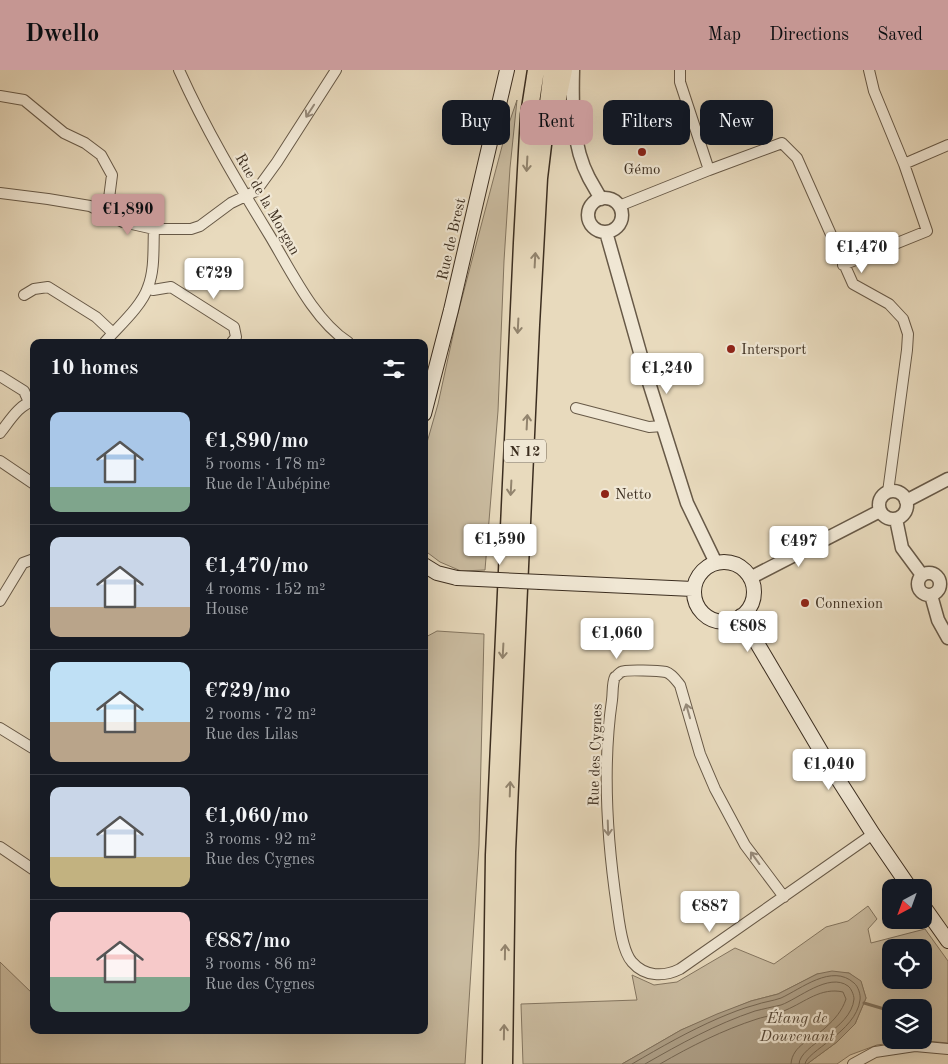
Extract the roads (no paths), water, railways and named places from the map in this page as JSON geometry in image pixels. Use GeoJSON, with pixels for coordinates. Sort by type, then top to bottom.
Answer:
{"type":"FeatureCollection","features":[{"type":"Feature","properties":{"kind":"highway"},"geometry":{"type":"LineString","coordinates":[[531,100],[536,70]]}},
{"type":"Feature","properties":{"kind":"highway","name":"N 12"},"geometry":{"type":"LineString","coordinates":[[533,100],[540,70]]}},
{"type":"Feature","properties":{"kind":"highway","name":"N 12"},"geometry":{"type":"LineString","coordinates":[[504,1064],[507,852],[537,221],[542,142],[552,70]]}},
{"type":"Feature","properties":{"kind":"highway"},"geometry":{"type":"LineString","coordinates":[[537,221],[547,179],[558,96],[564,70]]}},
{"type":"Feature","properties":{"kind":"highway","name":"N 12"},"geometry":{"type":"LineString","coordinates":[[491,1064],[494,855],[528,145]]}},
{"type":"Feature","properties":{"kind":"highway"},"geometry":{"type":"LineString","coordinates":[[481,1064],[483,1033],[492,991]]}},
{"type":"Feature","properties":{"kind":"main road","name":"Rue de Brest"},"geometry":{"type":"LineString","coordinates":[[429,375],[507,70]]}},
{"type":"Feature","properties":{"kind":"main road"},"geometry":{"type":"LineString","coordinates":[[726,562],[735,564],[744,570],[750,578],[753,594],[752,602],[741,616],[726,621],[710,618],[698,606],[693,589],[700,573],[707,567],[716,563],[726,562]]}},
{"type":"Feature","properties":{"kind":"main road"},"geometry":{"type":"LineString","coordinates":[[428,567],[437,573],[457,578],[693,589]]}},
{"type":"Feature","properties":{"kind":"main road"},"geometry":{"type":"LineString","coordinates":[[741,616],[829,765],[904,879]]}},
{"type":"Feature","properties":{"kind":"main road"},"geometry":{"type":"LineString","coordinates":[[932,918],[948,941]]}},
{"type":"Feature","properties":{"kind":"street","name":"Rue de la Morgan"},"geometry":{"type":"LineString","coordinates":[[179,70],[200,115],[294,278],[327,323],[345,339]]}},
{"type":"Feature","properties":{"kind":"street"},"geometry":{"type":"LineString","coordinates":[[0,193],[90,206],[123,222],[154,229],[191,229],[200,226],[231,203],[256,191],[336,70]]}},
{"type":"Feature","properties":{"kind":"street"},"geometry":{"type":"LineString","coordinates":[[573,70],[572,103],[579,152],[588,177],[601,198]]}},
{"type":"Feature","properties":{"kind":"street"},"geometry":{"type":"LineString","coordinates":[[680,70],[680,82],[709,170]]}},
{"type":"Feature","properties":{"kind":"street"},"geometry":{"type":"LineString","coordinates":[[843,264],[927,232],[904,164],[876,97],[869,70]]}},
{"type":"Feature","properties":{"kind":"street"},"geometry":{"type":"LineString","coordinates":[[0,96],[24,100],[64,133],[85,143],[101,155],[112,175],[107,214]]}},
{"type":"Feature","properties":{"kind":"street"},"geometry":{"type":"LineString","coordinates":[[619,206],[782,142],[797,158],[853,284],[890,304],[903,319],[908,334],[888,492],[880,502],[880,511],[887,518],[896,519],[904,514],[906,501],[901,494],[888,492]]}},
{"type":"Feature","properties":{"kind":"street"},"geometry":{"type":"LineString","coordinates":[[904,164],[948,145]]}},
{"type":"Feature","properties":{"kind":"street"},"geometry":{"type":"LineString","coordinates":[[601,198],[614,200],[619,206],[622,217],[617,227],[606,232],[594,227],[589,220],[590,206],[601,198]]}},
{"type":"Feature","properties":{"kind":"street"},"geometry":{"type":"LineString","coordinates":[[108,339],[127,319],[148,288],[152,271],[154,229]]}},
{"type":"Feature","properties":{"kind":"street"},"geometry":{"type":"LineString","coordinates":[[606,232],[644,370],[687,503],[716,563]]}},
{"type":"Feature","properties":{"kind":"street"},"geometry":{"type":"LineString","coordinates":[[24,296],[34,288],[48,287],[96,317],[114,333]]}},
{"type":"Feature","properties":{"kind":"street"},"geometry":{"type":"LineString","coordinates":[[148,288],[153,290],[171,287],[234,327],[236,337],[234,339]]}},
{"type":"Feature","properties":{"kind":"street"},"geometry":{"type":"LineString","coordinates":[[0,376],[24,391],[30,400]]}},
{"type":"Feature","properties":{"kind":"street"},"geometry":{"type":"LineString","coordinates":[[0,433],[22,407],[30,402]]}},
{"type":"Feature","properties":{"kind":"street"},"geometry":{"type":"LineString","coordinates":[[576,408],[648,427],[662,426]]}},
{"type":"Feature","properties":{"kind":"street"},"geometry":{"type":"LineString","coordinates":[[0,462],[30,481]]}},
{"type":"Feature","properties":{"kind":"street"},"geometry":{"type":"LineString","coordinates":[[906,501],[948,479]]}},
{"type":"Feature","properties":{"kind":"street"},"geometry":{"type":"LineString","coordinates":[[750,578],[880,511]]}},
{"type":"Feature","properties":{"kind":"street"},"geometry":{"type":"LineString","coordinates":[[896,519],[902,548],[922,575],[932,574],[939,581],[939,588],[931,595],[938,620],[948,638]]}},
{"type":"Feature","properties":{"kind":"street"},"geometry":{"type":"LineString","coordinates":[[0,601],[23,563],[30,560]]}},
{"type":"Feature","properties":{"kind":"street","name":"Rue des Cygnes"},"geometry":{"type":"LineString","coordinates":[[784,897],[745,845],[715,789],[700,754],[680,685],[674,677],[666,672],[620,672],[615,678],[609,723],[607,791],[609,854],[620,925],[628,955],[640,969],[657,975],[671,973],[680,969],[784,897],[873,834]]}},
{"type":"Feature","properties":{"kind":"street"},"geometry":{"type":"LineString","coordinates":[[0,728],[30,747]]}},
{"type":"Feature","properties":{"kind":"street"},"geometry":{"type":"LineString","coordinates":[[0,847],[30,867]]}},
{"type":"Feature","properties":{"kind":"street"},"geometry":{"type":"LineString","coordinates":[[853,1064],[875,1052],[915,1046],[948,1049]]}},
{"type":"Feature","properties":{"kind":"water","name":"Étang de Douvenant"},"geometry":{"type":"Polygon","coordinates":[[[832,971],[849,973],[861,981],[866,998],[855,1024],[837,1042],[807,1064],[622,1064],[681,1030],[717,1014],[751,1001],[778,994],[817,974],[832,971]]]}},
{"type":"Feature","properties":{"kind":"waterway"},"geometry":{"type":"LineString","coordinates":[[864,1003],[882,1008]]}},
{"type":"Feature","properties":{"kind":"place","name":"Gémo"},"geometry":{"type":"Point","coordinates":[642,152]}},
{"type":"Feature","properties":{"kind":"place","name":"Intersport"},"geometry":{"type":"Point","coordinates":[731,349]}},
{"type":"Feature","properties":{"kind":"place","name":"Netto"},"geometry":{"type":"Point","coordinates":[605,494]}},
{"type":"Feature","properties":{"kind":"place","name":"Connexion"},"geometry":{"type":"Point","coordinates":[805,603]}}]}
